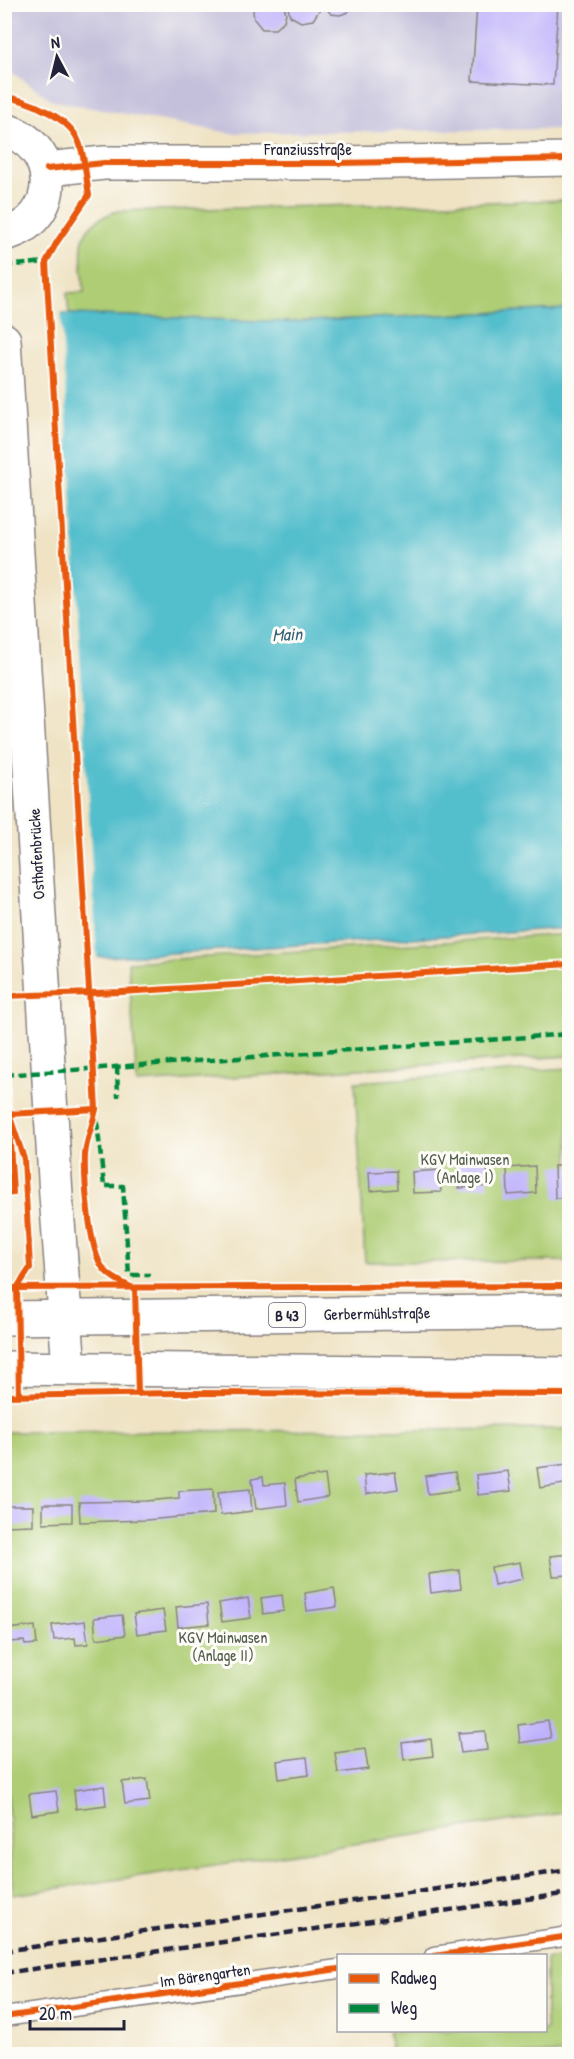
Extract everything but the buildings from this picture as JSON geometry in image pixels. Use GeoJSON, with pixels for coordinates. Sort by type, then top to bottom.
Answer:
{"type":"FeatureCollection","features":[{"type":"Feature","properties":{"kind":"street"},"geometry":{"type":"LineString","coordinates":[[4,130],[16,133],[30,142],[40,154],[46,169],[48,184],[45,200],[38,214],[27,225],[4,234]]}},
{"type":"Feature","properties":{"kind":"street","name":"Franziusstraße"},"geometry":{"type":"LineString","coordinates":[[46,169],[104,163],[337,163],[570,159]]}},
{"type":"Feature","properties":{"kind":"street","name":"Osthafenbrücke"},"geometry":{"type":"LineString","coordinates":[[4,340],[56,1195],[69,1368]]}},
{"type":"Feature","properties":{"kind":"street","name":"Gerbermühlstraße"},"geometry":{"type":"LineString","coordinates":[[4,1318],[570,1311]]}},
{"type":"Feature","properties":{"kind":"street"},"geometry":{"type":"LineString","coordinates":[[4,1368],[570,1374]]}},
{"type":"Feature","properties":{"kind":"lane"},"geometry":{"type":"LineString","coordinates":[[448,1954],[570,1936]]}},
{"type":"Feature","properties":{"kind":"lane","name":"Im Bärengarten"},"geometry":{"type":"LineString","coordinates":[[4,2017],[337,1969]]}},
{"type":"Feature","properties":{"kind":"shaded area"},"geometry":{"type":"Polygon","coordinates":[[[5,5],[569,5],[569,129],[230,133],[53,101],[5,66],[5,5]]]}},
{"type":"Feature","properties":{"kind":"green space"},"geometry":{"type":"Polygon","coordinates":[[[569,200],[569,309],[289,322],[69,314],[67,293],[84,292],[81,252],[86,232],[103,217],[118,211],[569,200]]]}},
{"type":"Feature","properties":{"kind":"green space"},"geometry":{"type":"Polygon","coordinates":[[[569,934],[569,1056],[137,1083],[128,962],[569,934]]]}},
{"type":"Feature","properties":{"kind":"green space","name":"KGV Mainwasen (Anlage I)"},"geometry":{"type":"Polygon","coordinates":[[[569,1068],[569,1261],[365,1262],[355,1082],[569,1068]]]}},
{"type":"Feature","properties":{"kind":"green space","name":"KGV Mainwasen (Anlage II)"},"geometry":{"type":"Polygon","coordinates":[[[569,1429],[569,1812],[13,1895],[4,1731],[4,1432],[569,1429]]]}},
{"type":"Feature","properties":{"kind":"green space"},"geometry":{"type":"Polygon","coordinates":[[[569,1956],[569,2054],[392,2054],[388,2032],[547,2032],[547,1960],[569,1956]]]}},
{"type":"Feature","properties":{"kind":"water","name":"Main"},"geometry":{"type":"Polygon","coordinates":[[[569,309],[569,928],[126,956],[5,960],[4,316],[69,314],[289,322],[569,309]]]}},
{"type":"Feature","properties":{"kind":"pier"},"geometry":{"type":"Polygon","coordinates":[[[61,311],[97,960],[4,963],[4,313],[61,311]]]}},
{"type":"Feature","properties":{"kind":"railway"},"geometry":{"type":"LineString","coordinates":[[4,1951],[570,1870]]}},
{"type":"Feature","properties":{"kind":"railway"},"geometry":{"type":"LineString","coordinates":[[4,1973],[570,1893]]}},
{"type":"Feature","properties":{"kind":"marked path"},"geometry":{"type":"LineString","coordinates":[[4,266],[46,262]]}},
{"type":"Feature","properties":{"kind":"marked path"},"geometry":{"type":"LineString","coordinates":[[4,1075],[570,1034]]}},
{"type":"Feature","properties":{"kind":"marked path"},"geometry":{"type":"LineString","coordinates":[[117,1066],[118,1097]]}},
{"type":"Feature","properties":{"kind":"marked path"},"geometry":{"type":"LineString","coordinates":[[97,1121],[104,1186],[123,1186],[129,1275],[150,1275]]}},
{"type":"Feature","properties":{"kind":"cycle path"},"geometry":{"type":"LineString","coordinates":[[4,97],[24,101],[46,111],[57,117],[73,132],[82,152],[89,195],[46,262],[96,1109],[85,1155],[86,1196],[93,1243],[101,1265],[112,1276],[135,1289]]}},
{"type":"Feature","properties":{"kind":"cycle path"},"geometry":{"type":"LineString","coordinates":[[47,169],[104,163],[337,163],[570,159]]}},
{"type":"Feature","properties":{"kind":"cycle path"},"geometry":{"type":"LineString","coordinates":[[4,996],[121,992],[570,964]]}},
{"type":"Feature","properties":{"kind":"cycle path"},"geometry":{"type":"LineString","coordinates":[[4,1043],[13,1193],[4,1194]]}},
{"type":"Feature","properties":{"kind":"cycle path"},"geometry":{"type":"LineString","coordinates":[[9,1114],[96,1109]]}},
{"type":"Feature","properties":{"kind":"cycle path"},"geometry":{"type":"LineString","coordinates":[[9,1114],[24,1159],[30,1268],[17,1288],[19,1395]]}},
{"type":"Feature","properties":{"kind":"cycle path"},"geometry":{"type":"LineString","coordinates":[[4,1288],[570,1286]]}},
{"type":"Feature","properties":{"kind":"cycle path"},"geometry":{"type":"LineString","coordinates":[[135,1289],[138,1394]]}},
{"type":"Feature","properties":{"kind":"cycle path"},"geometry":{"type":"LineString","coordinates":[[4,1396],[177,1393],[570,1394]]}},
{"type":"Feature","properties":{"kind":"cycle path"},"geometry":{"type":"LineString","coordinates":[[448,1954],[570,1936]]}},
{"type":"Feature","properties":{"kind":"cycle path"},"geometry":{"type":"LineString","coordinates":[[4,2017],[337,1969]]}}]}
